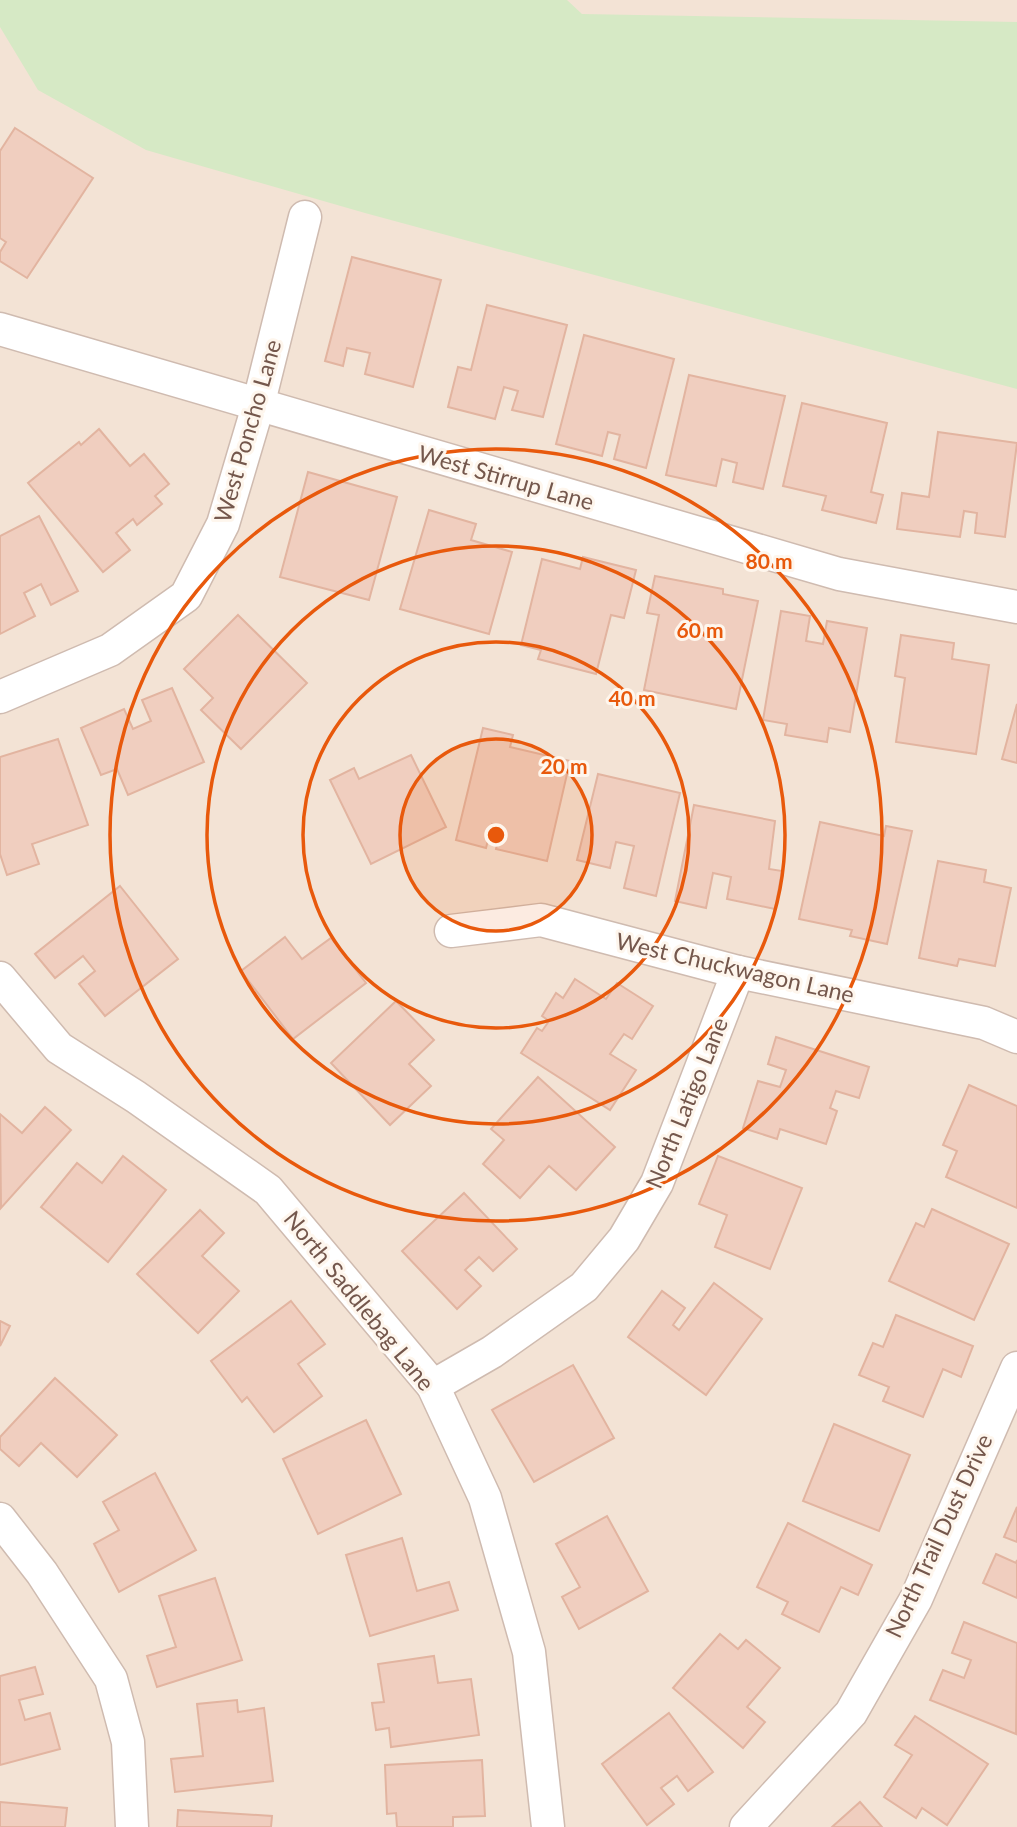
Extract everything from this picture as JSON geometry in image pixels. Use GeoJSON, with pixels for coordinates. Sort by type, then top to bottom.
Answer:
{"type":"FeatureCollection","features":[{"type":"Feature","properties":{"kind":"street","name":"West Poncho Lane"},"geometry":{"type":"LineString","coordinates":[[0,697],[110,650],[186,596],[223,524],[258,406],[305,217]]}},
{"type":"Feature","properties":{"kind":"street","name":"West Stirrup Lane"},"geometry":{"type":"LineString","coordinates":[[0,329],[839,574],[1017,607]]}},
{"type":"Feature","properties":{"kind":"street","name":"West Chuckwagon Lane"},"geometry":{"type":"LineString","coordinates":[[451,932],[541,920],[738,972],[984,1023],[1017,1037]]}},
{"type":"Feature","properties":{"kind":"street","name":"North Latigo Lane"},"geometry":{"type":"LineString","coordinates":[[433,1386],[492,1352],[584,1287],[624,1239],[657,1183],[738,972]]}},
{"type":"Feature","properties":{"kind":"street","name":"North Saddlebag Lane"},"geometry":{"type":"LineString","coordinates":[[0,978],[59,1048],[136,1097],[268,1190],[433,1386],[485,1498],[529,1652],[548,1827]]}},
{"type":"Feature","properties":{"kind":"street","name":"North Trail Dust Drive"},"geometry":{"type":"LineString","coordinates":[[746,1827],[851,1713],[916,1599],[1017,1367]]}},
{"type":"Feature","properties":{"kind":"street"},"geometry":{"type":"LineString","coordinates":[[0,1518],[42,1573],[111,1679],[128,1742],[132,1827]]}},
{"type":"Feature","properties":{"kind":"shaded area"},"geometry":{"type":"Polygon","coordinates":[[[0,0],[1017,0],[1017,1827],[0,1827],[0,0]]]}},
{"type":"Feature","properties":{"kind":"green space"},"geometry":{"type":"Polygon","coordinates":[[[0,0],[567,0],[582,14],[1017,22],[1017,389],[365,213],[146,150],[38,90],[0,27],[0,0]]]}},
{"type":"Feature","properties":{"kind":"building"},"geometry":{"type":"Polygon","coordinates":[[[15,128],[93,178],[27,278],[0,261],[0,252],[6,242],[0,238],[0,151],[15,128]]]}},
{"type":"Feature","properties":{"kind":"building"},"geometry":{"type":"Polygon","coordinates":[[[352,257],[441,280],[413,387],[365,374],[370,353],[347,348],[343,366],[325,361],[352,257]]]}},
{"type":"Feature","properties":{"kind":"building"},"geometry":{"type":"Polygon","coordinates":[[[487,305],[567,325],[543,417],[512,410],[518,391],[504,387],[495,419],[448,407],[458,367],[471,370],[487,305]]]}},
{"type":"Feature","properties":{"kind":"building"},"geometry":{"type":"Polygon","coordinates":[[[584,335],[674,359],[646,468],[614,459],[620,435],[608,432],[602,456],[556,444],[584,335]]]}},
{"type":"Feature","properties":{"kind":"building"},"geometry":{"type":"Polygon","coordinates":[[[689,375],[785,396],[763,489],[733,482],[737,463],[722,459],[716,486],[666,475],[689,375]]]}},
{"type":"Feature","properties":{"kind":"building"},"geometry":{"type":"Polygon","coordinates":[[[802,403],[887,423],[871,492],[883,495],[876,523],[822,510],[826,496],[783,486],[802,403]]]}},
{"type":"Feature","properties":{"kind":"building"},"geometry":{"type":"Polygon","coordinates":[[[99,429],[130,466],[144,454],[169,484],[155,496],[162,504],[137,525],[133,519],[116,533],[130,550],[103,572],[28,483],[99,429]]]}},
{"type":"Feature","properties":{"kind":"building"},"geometry":{"type":"Polygon","coordinates":[[[938,432],[1017,443],[1005,537],[975,533],[977,513],[964,511],[960,537],[897,529],[902,493],[929,497],[938,432]]]}},
{"type":"Feature","properties":{"kind":"building"},"geometry":{"type":"Polygon","coordinates":[[[308,472],[397,497],[369,600],[280,577],[308,472]]]}},
{"type":"Feature","properties":{"kind":"building"},"geometry":{"type":"Polygon","coordinates":[[[429,510],[476,524],[471,540],[512,552],[489,634],[400,609],[429,510]]]}},
{"type":"Feature","properties":{"kind":"building"},"geometry":{"type":"Polygon","coordinates":[[[39,516],[78,591],[51,605],[41,584],[24,593],[35,616],[0,634],[0,536],[39,516]]]}},
{"type":"Feature","properties":{"kind":"building"},"geometry":{"type":"Polygon","coordinates":[[[583,557],[636,570],[624,618],[611,615],[596,674],[538,659],[541,650],[521,645],[542,559],[580,569],[583,557]]]}},
{"type":"Feature","properties":{"kind":"building"},"geometry":{"type":"Polygon","coordinates":[[[655,576],[723,589],[723,594],[758,601],[736,709],[644,690],[659,615],[647,613],[655,576]]]}},
{"type":"Feature","properties":{"kind":"building"},"geometry":{"type":"Polygon","coordinates":[[[781,611],[810,616],[806,641],[823,644],[827,621],[867,628],[850,732],[829,728],[827,742],[785,735],[787,724],[763,720],[781,611]]]}},
{"type":"Feature","properties":{"kind":"building"},"geometry":{"type":"Polygon","coordinates":[[[238,615],[307,683],[241,749],[201,710],[213,698],[184,669],[238,615]]]}},
{"type":"Feature","properties":{"kind":"building"},"geometry":{"type":"Polygon","coordinates":[[[901,635],[954,643],[952,659],[989,665],[976,754],[896,742],[905,678],[895,676],[901,635]]]}},
{"type":"Feature","properties":{"kind":"building"},"geometry":{"type":"Polygon","coordinates":[[[172,688],[204,762],[128,795],[117,769],[101,775],[81,728],[124,709],[133,729],[151,721],[142,700],[172,688]]]}},
{"type":"Feature","properties":{"kind":"building"},"geometry":{"type":"Polygon","coordinates":[[[1017,704],[1017,763],[1002,759],[1017,704]]]}},
{"type":"Feature","properties":{"kind":"building"},"geometry":{"type":"Polygon","coordinates":[[[483,728],[513,735],[510,747],[570,761],[547,861],[496,849],[501,827],[492,824],[486,848],[456,840],[483,728]]]}},
{"type":"Feature","properties":{"kind":"building"},"geometry":{"type":"Polygon","coordinates":[[[58,739],[88,825],[32,844],[39,864],[7,875],[0,854],[0,757],[58,739]]]}},
{"type":"Feature","properties":{"kind":"building"},"geometry":{"type":"Polygon","coordinates":[[[411,755],[446,827],[371,864],[330,780],[354,768],[359,779],[411,755]]]}},
{"type":"Feature","properties":{"kind":"building"},"geometry":{"type":"Polygon","coordinates":[[[598,774],[680,793],[656,896],[624,888],[634,846],[616,842],[610,868],[577,860],[598,774]]]}},
{"type":"Feature","properties":{"kind":"building"},"geometry":{"type":"Polygon","coordinates":[[[694,805],[775,821],[769,869],[782,871],[775,909],[727,899],[731,877],[713,873],[706,908],[675,901],[694,805]]]}},
{"type":"Feature","properties":{"kind":"building"},"geometry":{"type":"Polygon","coordinates":[[[820,822],[884,836],[886,826],[912,831],[887,944],[850,936],[852,930],[799,919],[820,822]]]}},
{"type":"Feature","properties":{"kind":"building"},"geometry":{"type":"Polygon","coordinates":[[[938,861],[986,870],[984,882],[1011,888],[995,966],[959,959],[957,966],[919,958],[938,861]]]}},
{"type":"Feature","properties":{"kind":"building"},"geometry":{"type":"Polygon","coordinates":[[[120,886],[178,959],[105,1016],[79,984],[95,971],[83,956],[55,978],[35,954],[120,886]]]}},
{"type":"Feature","properties":{"kind":"building"},"geometry":{"type":"Polygon","coordinates":[[[285,937],[302,959],[331,938],[366,983],[293,1039],[241,971],[285,937]]]}},
{"type":"Feature","properties":{"kind":"building"},"geometry":{"type":"Polygon","coordinates":[[[575,979],[606,999],[617,983],[653,1006],[632,1039],[624,1034],[610,1054],[636,1070],[610,1110],[521,1053],[537,1028],[542,1031],[549,1021],[542,1016],[556,993],[563,998],[575,979]]]}},
{"type":"Feature","properties":{"kind":"building"},"geometry":{"type":"Polygon","coordinates":[[[396,1001],[434,1040],[409,1064],[431,1086],[390,1125],[331,1063],[396,1001]]]}},
{"type":"Feature","properties":{"kind":"building"},"geometry":{"type":"Polygon","coordinates":[[[776,1037],[869,1067],[859,1098],[836,1091],[830,1108],[837,1111],[826,1144],[780,1129],[777,1139],[743,1128],[758,1081],[780,1087],[786,1070],[768,1064],[776,1037]]]}},
{"type":"Feature","properties":{"kind":"building"},"geometry":{"type":"Polygon","coordinates":[[[538,1077],[615,1147],[576,1190],[549,1166],[520,1198],[483,1164],[504,1140],[491,1129],[538,1077]]]}},
{"type":"Feature","properties":{"kind":"building"},"geometry":{"type":"Polygon","coordinates":[[[969,1085],[1017,1106],[1017,1208],[946,1177],[957,1151],[943,1145],[969,1085]]]}},
{"type":"Feature","properties":{"kind":"building"},"geometry":{"type":"Polygon","coordinates":[[[45,1107],[71,1130],[1,1208],[0,1114],[22,1133],[45,1107]]]}},
{"type":"Feature","properties":{"kind":"building"},"geometry":{"type":"Polygon","coordinates":[[[123,1156],[166,1190],[108,1262],[41,1207],[77,1163],[102,1183],[123,1156]]]}},
{"type":"Feature","properties":{"kind":"building"},"geometry":{"type":"Polygon","coordinates":[[[718,1156],[802,1188],[770,1269],[715,1247],[727,1215],[699,1204],[718,1156]]]}},
{"type":"Feature","properties":{"kind":"building"},"geometry":{"type":"Polygon","coordinates":[[[464,1193],[517,1249],[493,1271],[479,1257],[465,1270],[481,1286],[457,1309],[402,1251],[464,1193]]]}},
{"type":"Feature","properties":{"kind":"building"},"geometry":{"type":"Polygon","coordinates":[[[932,1209],[1009,1244],[974,1320],[889,1281],[916,1223],[924,1227],[932,1209]]]}},
{"type":"Feature","properties":{"kind":"building"},"geometry":{"type":"Polygon","coordinates":[[[200,1210],[224,1233],[202,1256],[239,1291],[198,1333],[137,1274],[200,1210]]]}},
{"type":"Feature","properties":{"kind":"building"},"geometry":{"type":"Polygon","coordinates":[[[714,1283],[762,1319],[706,1395],[628,1337],[662,1291],[685,1308],[673,1325],[679,1330],[714,1283]]]}},
{"type":"Feature","properties":{"kind":"building"},"geometry":{"type":"Polygon","coordinates":[[[291,1301],[325,1344],[298,1364],[322,1396],[274,1432],[247,1397],[242,1402],[211,1361],[291,1301]]]}},
{"type":"Feature","properties":{"kind":"building"},"geometry":{"type":"Polygon","coordinates":[[[896,1315],[973,1346],[961,1377],[943,1369],[923,1417],[883,1401],[889,1387],[859,1375],[873,1343],[883,1347],[896,1315]]]}},
{"type":"Feature","properties":{"kind":"building"},"geometry":{"type":"Polygon","coordinates":[[[0,1321],[10,1326],[0,1346],[0,1321]]]}},
{"type":"Feature","properties":{"kind":"building"},"geometry":{"type":"Polygon","coordinates":[[[573,1365],[614,1438],[534,1482],[492,1410],[573,1365]]]}},
{"type":"Feature","properties":{"kind":"building"},"geometry":{"type":"Polygon","coordinates":[[[55,1378],[117,1435],[77,1477],[41,1443],[19,1466],[0,1449],[0,1437],[55,1378]]]}},
{"type":"Feature","properties":{"kind":"building"},"geometry":{"type":"Polygon","coordinates":[[[366,1420],[401,1494],[318,1534],[283,1459],[366,1420]]]}},
{"type":"Feature","properties":{"kind":"building"},"geometry":{"type":"Polygon","coordinates":[[[834,1424],[910,1455],[879,1531],[803,1501],[834,1424]]]}},
{"type":"Feature","properties":{"kind":"building"},"geometry":{"type":"Polygon","coordinates":[[[155,1473],[196,1550],[119,1592],[94,1544],[119,1530],[103,1502],[155,1473]]]}},
{"type":"Feature","properties":{"kind":"building"},"geometry":{"type":"Polygon","coordinates":[[[1017,1507],[1017,1542],[1004,1537],[1017,1507]]]}},
{"type":"Feature","properties":{"kind":"building"},"geometry":{"type":"Polygon","coordinates":[[[607,1516],[648,1591],[579,1629],[562,1597],[580,1587],[556,1544],[607,1516]]]}},
{"type":"Feature","properties":{"kind":"building"},"geometry":{"type":"Polygon","coordinates":[[[788,1523],[872,1565],[858,1595],[841,1587],[819,1632],[782,1614],[788,1602],[757,1587],[788,1523]]]}},
{"type":"Feature","properties":{"kind":"building"},"geometry":{"type":"Polygon","coordinates":[[[402,1538],[417,1591],[449,1582],[458,1610],[370,1636],[346,1555],[402,1538]]]}},
{"type":"Feature","properties":{"kind":"building"},"geometry":{"type":"Polygon","coordinates":[[[996,1554],[1016,1563],[1017,1560],[1017,1598],[983,1583],[996,1554]]]}},
{"type":"Feature","properties":{"kind":"building"},"geometry":{"type":"Polygon","coordinates":[[[215,1578],[242,1660],[157,1687],[147,1656],[176,1647],[159,1596],[215,1578]]]}},
{"type":"Feature","properties":{"kind":"building"},"geometry":{"type":"Polygon","coordinates":[[[964,1622],[1017,1643],[1016,1734],[930,1700],[943,1670],[964,1678],[971,1660],[952,1653],[964,1622]]]}},
{"type":"Feature","properties":{"kind":"building"},"geometry":{"type":"Polygon","coordinates":[[[720,1634],[738,1649],[746,1640],[780,1668],[747,1707],[765,1722],[743,1748],[673,1688],[720,1634]]]}},
{"type":"Feature","properties":{"kind":"building"},"geometry":{"type":"Polygon","coordinates":[[[434,1656],[438,1683],[471,1679],[479,1735],[391,1747],[389,1728],[376,1730],[372,1703],[384,1702],[378,1664],[434,1656]]]}},
{"type":"Feature","properties":{"kind":"building"},"geometry":{"type":"Polygon","coordinates":[[[35,1667],[43,1694],[19,1700],[25,1720],[50,1713],[60,1749],[0,1765],[0,1676],[35,1667]]]}},
{"type":"Feature","properties":{"kind":"building"},"geometry":{"type":"Polygon","coordinates":[[[237,1700],[238,1712],[264,1708],[273,1781],[175,1792],[171,1759],[203,1756],[197,1704],[237,1700]]]}},
{"type":"Feature","properties":{"kind":"building"},"geometry":{"type":"Polygon","coordinates":[[[669,1713],[713,1772],[688,1791],[677,1776],[661,1788],[674,1804],[647,1825],[602,1764],[669,1713]]]}},
{"type":"Feature","properties":{"kind":"building"},"geometry":{"type":"Polygon","coordinates":[[[915,1716],[988,1764],[947,1825],[922,1808],[916,1818],[884,1797],[912,1755],[895,1745],[915,1716]]]}},
{"type":"Feature","properties":{"kind":"building"},"geometry":{"type":"Polygon","coordinates":[[[482,1760],[485,1816],[453,1817],[453,1827],[397,1827],[396,1813],[387,1814],[385,1765],[482,1760]]]}},
{"type":"Feature","properties":{"kind":"building"},"geometry":{"type":"Polygon","coordinates":[[[0,1802],[67,1808],[65,1827],[0,1827],[0,1802]]]}},
{"type":"Feature","properties":{"kind":"building"},"geometry":{"type":"Polygon","coordinates":[[[860,1802],[882,1827],[832,1827],[860,1802]]]}},
{"type":"Feature","properties":{"kind":"building"},"geometry":{"type":"Polygon","coordinates":[[[178,1810],[272,1816],[271,1827],[177,1827],[178,1810]]]}}]}
